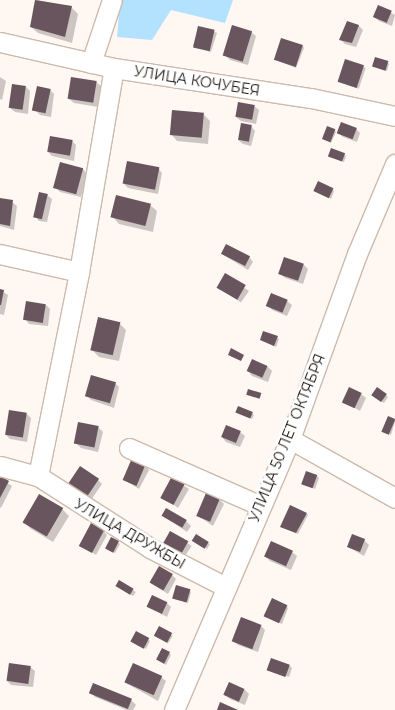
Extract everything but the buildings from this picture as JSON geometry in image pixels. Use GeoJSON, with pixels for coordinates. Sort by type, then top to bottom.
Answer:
{"type":"FeatureCollection","features":[{"type":"Feature","properties":{"kind":"street"},"geometry":{"type":"LineString","coordinates":[[91,63],[112,0]]}},
{"type":"Feature","properties":{"kind":"street","name":"УЛИЦА КОЧУБЕЯ"},"geometry":{"type":"LineString","coordinates":[[0,42],[114,68],[311,98],[395,116]]}},
{"type":"Feature","properties":{"kind":"street"},"geometry":{"type":"LineString","coordinates":[[38,476],[79,272],[114,68]]}},
{"type":"Feature","properties":{"kind":"street","name":"УЛИЦА 50 ЛЕТ ОКТЯБРЯ"},"geometry":{"type":"LineString","coordinates":[[174,710],[290,439],[357,254],[395,164]]}},
{"type":"Feature","properties":{"kind":"street"},"geometry":{"type":"LineString","coordinates":[[0,254],[79,272]]}},
{"type":"Feature","properties":{"kind":"street"},"geometry":{"type":"LineString","coordinates":[[290,439],[395,498]]}},
{"type":"Feature","properties":{"kind":"street"},"geometry":{"type":"LineString","coordinates":[[129,448],[261,506]]}},
{"type":"Feature","properties":{"kind":"street","name":"УЛИЦА ДРУЖБЫ"},"geometry":{"type":"LineString","coordinates":[[0,466],[38,476],[150,548],[226,587]]}},
{"type":"Feature","properties":{"kind":"water"},"geometry":{"type":"Polygon","coordinates":[[[120,0],[233,0],[225,23],[171,10],[152,40],[117,37],[120,0]]]}}]}
